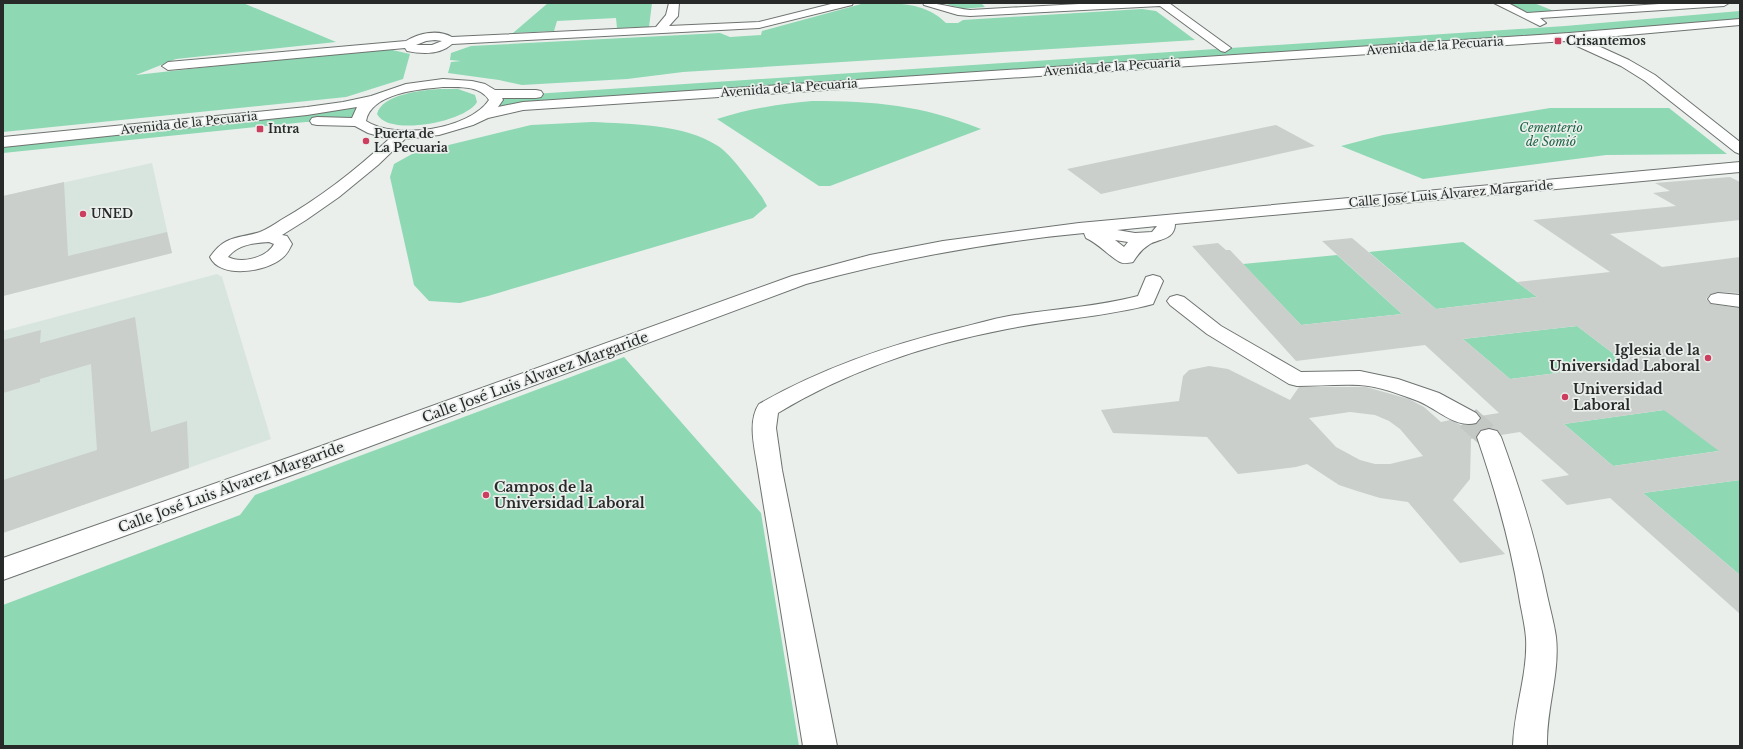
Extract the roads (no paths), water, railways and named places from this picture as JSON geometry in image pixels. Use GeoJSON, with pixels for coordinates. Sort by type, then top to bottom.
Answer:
{"type":"FeatureCollection","features":[{"type":"Feature","properties":{"kind":"street"},"geometry":{"type":"LineString","coordinates":[[659,30],[672,16],[674,3]]}},
{"type":"Feature","properties":{"kind":"street"},"geometry":{"type":"LineString","coordinates":[[168,66],[409,44],[411,48],[415,49],[429,45],[440,47],[449,41],[759,25],[848,3]]}},
{"type":"Feature","properties":{"kind":"street"},"geometry":{"type":"LineString","coordinates":[[928,3],[958,12],[970,13],[1161,3],[1225,48]]}},
{"type":"Feature","properties":{"kind":"street"},"geometry":{"type":"LineString","coordinates":[[1499,3],[1548,27]]}},
{"type":"Feature","properties":{"kind":"street"},"geometry":{"type":"LineString","coordinates":[[1526,16],[1724,3]]}},
{"type":"Feature","properties":{"kind":"street","name":"Avenida de la Pecuaria"},"geometry":{"type":"LineString","coordinates":[[493,94],[534,94],[1548,27],[1740,11]]}},
{"type":"Feature","properties":{"kind":"street","name":"Avenida de la Pecuaria"},"geometry":{"type":"LineString","coordinates":[[3,154],[301,122],[358,122],[368,129],[401,135],[439,130],[463,124],[485,114],[523,106],[1569,37],[1740,22]]}},
{"type":"Feature","properties":{"kind":"street"},"geometry":{"type":"LineString","coordinates":[[1569,37],[1625,63],[1650,78],[1740,149]]}},
{"type":"Feature","properties":{"kind":"street"},"geometry":{"type":"LineString","coordinates":[[358,122],[358,115],[361,108],[374,99],[398,90],[427,84],[466,84],[478,86],[493,94],[496,100],[493,108],[485,114]]}},
{"type":"Feature","properties":{"kind":"street","name":"Avenida de la Pecuaria"},"geometry":{"type":"LineString","coordinates":[[3,142],[307,111],[344,106],[374,99]]}},
{"type":"Feature","properties":{"kind":"street"},"geometry":{"type":"LineString","coordinates":[[262,237],[296,220],[322,202],[390,147],[401,135]]}},
{"type":"Feature","properties":{"kind":"street","name":"Calle José Luis Álvarez Margaride"},"geometry":{"type":"LineString","coordinates":[[3,569],[308,460],[799,280],[870,261],[943,246],[1078,228],[1740,167]]}},
{"type":"Feature","properties":{"kind":"street"},"geometry":{"type":"LineString","coordinates":[[283,247],[282,240],[262,237],[244,240],[228,247],[219,257],[221,261],[233,266],[252,264],[270,258],[283,247],[322,202]]}},
{"type":"Feature","properties":{"kind":"street","name":"Calle José Luis Álvarez Margaride"},"geometry":{"type":"LineString","coordinates":[[1078,228],[1134,238],[1156,237],[1166,229],[1166,224],[1162,220]]}},
{"type":"Feature","properties":{"kind":"street"},"geometry":{"type":"LineString","coordinates":[[1078,228],[1104,240],[1126,258],[1132,248],[1148,237]]}},
{"type":"Feature","properties":{"kind":"street"},"geometry":{"type":"LineString","coordinates":[[820,746],[770,470],[764,428],[767,409],[815,383],[910,347],[1001,323],[1123,307],[1146,300],[1153,281]]}},
{"type":"Feature","properties":{"kind":"street"},"geometry":{"type":"LineString","coordinates":[[1718,299],[1740,301]]}},
{"type":"Feature","properties":{"kind":"street"},"geometry":{"type":"LineString","coordinates":[[1178,301],[1214,330],[1297,379],[1360,378],[1398,386],[1431,398],[1468,418]]}},
{"type":"Feature","properties":{"kind":"street"},"geometry":{"type":"LineString","coordinates":[[1489,437],[1511,500],[1526,557],[1540,637],[1540,673],[1530,731],[1530,746]]}},
{"type":"Feature","properties":{"kind":"tunnel"},"geometry":{"type":"LineString","coordinates":[[1468,418],[1489,437]]}},
{"type":"Feature","properties":{"kind":"place","name":"Crisantemos"},"geometry":{"type":"Point","coordinates":[1558,41]}},
{"type":"Feature","properties":{"kind":"place","name":"Intra"},"geometry":{"type":"Point","coordinates":[260,129]}},
{"type":"Feature","properties":{"kind":"place","name":"Puerta de La Pecuaria"},"geometry":{"type":"Point","coordinates":[366,141]}},
{"type":"Feature","properties":{"kind":"place","name":"UNED"},"geometry":{"type":"Point","coordinates":[83,214]}},
{"type":"Feature","properties":{"kind":"place","name":"Iglesia de la Universidad Laboral"},"geometry":{"type":"Point","coordinates":[1708,358]}},
{"type":"Feature","properties":{"kind":"place","name":"Universidad Laboral"},"geometry":{"type":"Point","coordinates":[1565,397]}},
{"type":"Feature","properties":{"kind":"place","name":"Campos de la Universidad Laboral"},"geometry":{"type":"Point","coordinates":[486,495]}},
{"type":"Feature","properties":{"kind":"park label","name":"Cementerio de Somió"},"geometry":{"type":"Point","coordinates":[1551,135]}}]}
